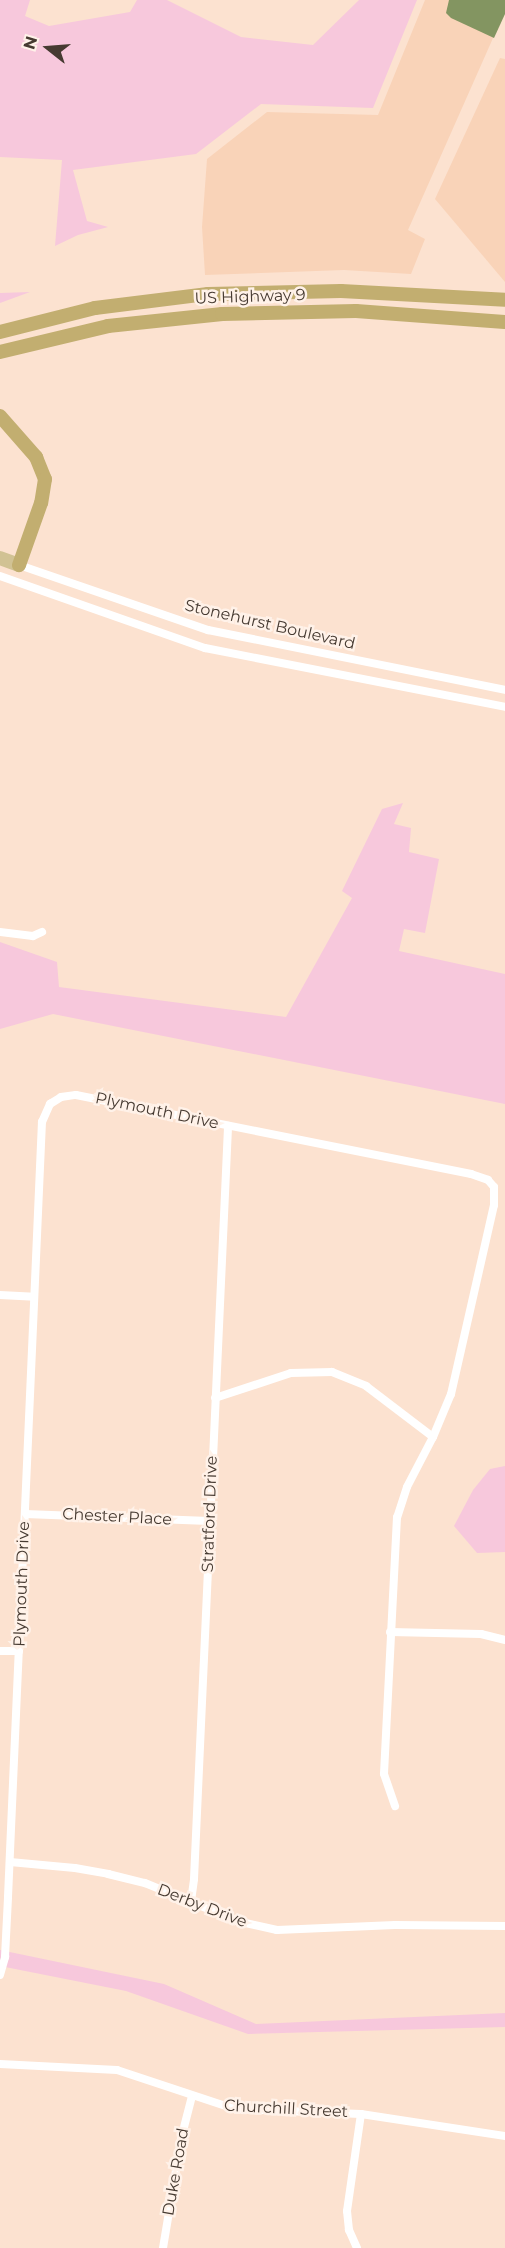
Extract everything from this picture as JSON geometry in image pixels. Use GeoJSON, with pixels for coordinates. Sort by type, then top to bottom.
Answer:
{"type":"FeatureCollection","features":[{"type":"Feature","properties":{"kind":"highway","name":"US Highway 9"},"geometry":{"type":"LineString","coordinates":[[0,332],[95,308],[208,294],[340,291],[505,300]]}},
{"type":"Feature","properties":{"kind":"highway","name":"US Highway 9"},"geometry":{"type":"LineString","coordinates":[[0,352],[108,326],[222,314],[356,311],[505,322]]}},
{"type":"Feature","properties":{"kind":"highway"},"geometry":{"type":"LineString","coordinates":[[0,416],[36,457],[45,479],[41,503],[19,565]]}},
{"type":"Feature","properties":{"kind":"main road","name":"Stonehurst Boulevard"},"geometry":{"type":"LineString","coordinates":[[0,558],[19,565]]}},
{"type":"Feature","properties":{"kind":"street","name":"Stonehurst Boulevard"},"geometry":{"type":"LineString","coordinates":[[19,565],[188,624],[289,648],[505,690]]}},
{"type":"Feature","properties":{"kind":"street"},"geometry":{"type":"LineString","coordinates":[[19,565],[30,587]]}},
{"type":"Feature","properties":{"kind":"street","name":"Stonehurst Boulevard"},"geometry":{"type":"LineString","coordinates":[[0,576],[205,648],[505,707]]}},
{"type":"Feature","properties":{"kind":"street"},"geometry":{"type":"LineString","coordinates":[[74,603],[80,587]]}},
{"type":"Feature","properties":{"kind":"street"},"geometry":{"type":"LineString","coordinates":[[285,664],[289,648]]}},
{"type":"Feature","properties":{"kind":"street"},"geometry":{"type":"LineString","coordinates":[[0,932],[33,936],[42,932]]}},
{"type":"Feature","properties":{"kind":"street","name":"Plymouth Drive"},"geometry":{"type":"LineString","coordinates":[[0,1975],[5,1958],[10,1862],[42,1122],[50,1104],[61,1097],[76,1095],[471,1174],[491,1182],[494,1187],[494,1205],[455,1379],[433,1437],[407,1487],[397,1516],[384,1774],[395,1806]]}},
{"type":"Feature","properties":{"kind":"street","name":"Stratford Drive"},"geometry":{"type":"LineString","coordinates":[[191,1901],[194,1879],[228,1126]]}},
{"type":"Feature","properties":{"kind":"street"},"geometry":{"type":"LineString","coordinates":[[0,1295],[34,1297]]}},
{"type":"Feature","properties":{"kind":"street"},"geometry":{"type":"LineString","coordinates":[[215,1398],[291,1373],[332,1372],[366,1386],[433,1437]]}},
{"type":"Feature","properties":{"kind":"street","name":"Chester Place"},"geometry":{"type":"LineString","coordinates":[[25,1514],[209,1521]]}},
{"type":"Feature","properties":{"kind":"street"},"geometry":{"type":"LineString","coordinates":[[390,1632],[481,1634],[505,1640]]}},
{"type":"Feature","properties":{"kind":"street"},"geometry":{"type":"LineString","coordinates":[[0,1651],[19,1651]]}},
{"type":"Feature","properties":{"kind":"street","name":"Derby Drive"},"geometry":{"type":"LineString","coordinates":[[10,1862],[108,1874],[145,1883],[237,1921],[277,1930],[395,1925],[505,1926]]}},
{"type":"Feature","properties":{"kind":"street","name":"Churchill Street"},"geometry":{"type":"LineString","coordinates":[[0,2064],[117,2070],[235,2109],[361,2114],[505,2136]]}},
{"type":"Feature","properties":{"kind":"street","name":"Duke Road"},"geometry":{"type":"LineString","coordinates":[[163,2248],[182,2135],[192,2096]]}},
{"type":"Feature","properties":{"kind":"street"},"geometry":{"type":"LineString","coordinates":[[357,2248],[349,2230],[347,2211],[361,2114]]}},
{"type":"Feature","properties":{"kind":"shaded area"},"geometry":{"type":"Polygon","coordinates":[[[0,0],[30,0],[25,16],[49,26],[130,12],[137,0],[167,0],[241,37],[313,45],[359,0],[417,0],[373,108],[261,104],[196,154],[73,170],[87,221],[108,227],[78,235],[55,246],[62,160],[0,157],[0,0]]]}},
{"type":"Feature","properties":{"kind":"shaded area"},"geometry":{"type":"Polygon","coordinates":[[[425,0],[505,0],[505,11],[408,230],[425,239],[411,274],[344,270],[205,275],[202,227],[207,159],[267,112],[378,115],[425,0]]]}},
{"type":"Feature","properties":{"kind":"shaded area"},"geometry":{"type":"Polygon","coordinates":[[[449,0],[505,0],[505,14],[494,38],[451,18],[446,13],[449,0]]]}},
{"type":"Feature","properties":{"kind":"shaded area"},"geometry":{"type":"Polygon","coordinates":[[[500,58],[505,59],[505,282],[435,199],[500,58]]]}},
{"type":"Feature","properties":{"kind":"shaded area"},"geometry":{"type":"Polygon","coordinates":[[[30,292],[0,303],[0,293],[30,292]]]}},
{"type":"Feature","properties":{"kind":"shaded area"},"geometry":{"type":"Polygon","coordinates":[[[403,803],[394,824],[411,828],[409,852],[439,859],[425,933],[404,929],[399,951],[505,974],[505,1104],[53,1014],[0,1029],[0,942],[57,962],[59,987],[286,1017],[352,898],[342,891],[382,809],[403,803]]]}},
{"type":"Feature","properties":{"kind":"shaded area"},"geometry":{"type":"Polygon","coordinates":[[[505,1466],[505,1552],[477,1553],[454,1526],[473,1490],[490,1469],[505,1466]]]}},
{"type":"Feature","properties":{"kind":"shaded area"},"geometry":{"type":"Polygon","coordinates":[[[0,1950],[164,1984],[256,2024],[505,2013],[505,2027],[248,2034],[126,1991],[0,1966],[0,1950]]]}}]}
